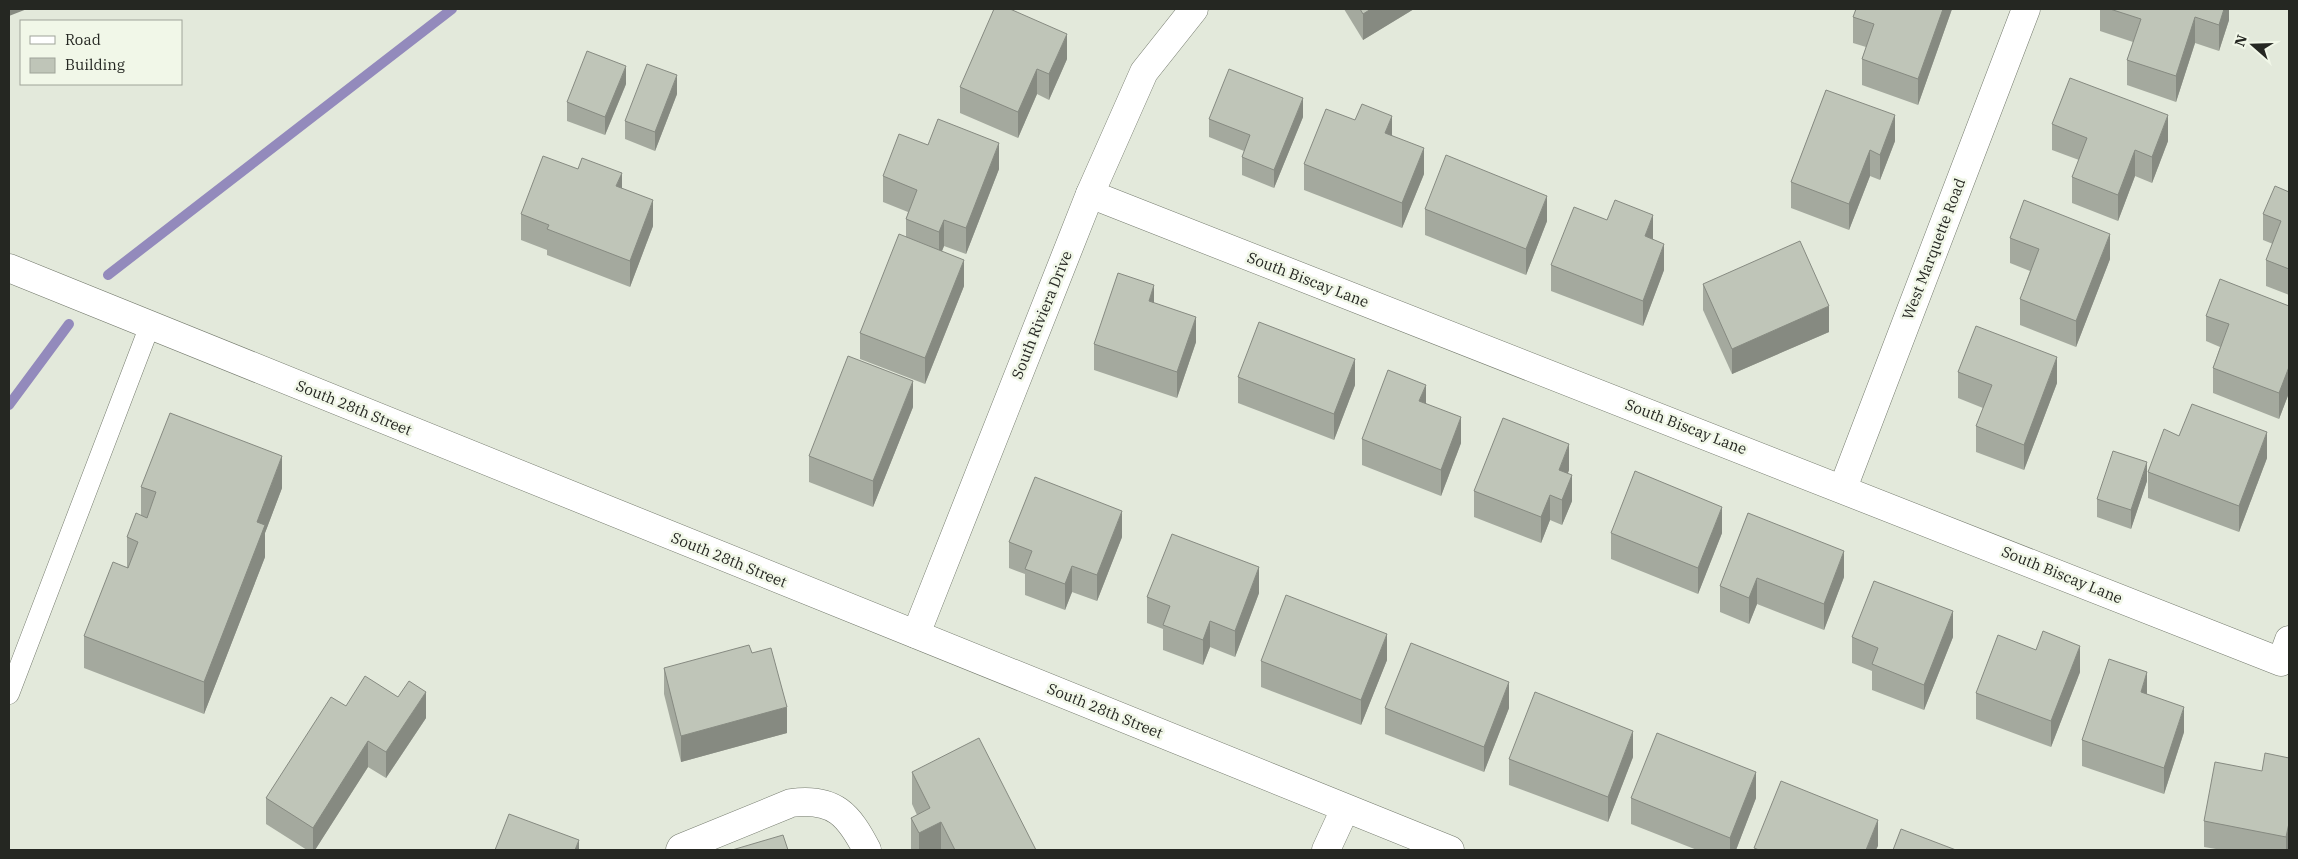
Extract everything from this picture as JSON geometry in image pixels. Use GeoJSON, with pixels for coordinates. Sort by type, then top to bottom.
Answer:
{"type":"FeatureCollection","features":[{"type":"Feature","properties":{"kind":"street","name":"South Riviera Drive"},"geometry":{"type":"LineString","coordinates":[[916,634],[1090,194],[1144,72],[1194,9]]}},
{"type":"Feature","properties":{"kind":"street","name":"West Marquette Road"},"geometry":{"type":"LineString","coordinates":[[1843,488],[2026,9]]}},
{"type":"Feature","properties":{"kind":"street","name":"South Biscay Lane"},"geometry":{"type":"LineString","coordinates":[[1090,194],[1843,488],[2285,651]]}},
{"type":"Feature","properties":{"kind":"street","name":"South 28th Street"},"geometry":{"type":"LineString","coordinates":[[9,268],[1450,850]]}},
{"type":"Feature","properties":{"kind":"street"},"geometry":{"type":"LineString","coordinates":[[680,850],[680,848],[791,803],[805,801],[832,807],[850,820],[867,850]]}},
{"type":"Feature","properties":{"kind":"street"},"geometry":{"type":"LineString","coordinates":[[1326,850],[1345,809]]}},
{"type":"Feature","properties":{"kind":"lane"},"geometry":{"type":"LineString","coordinates":[[9,694],[150,325]]}},
{"type":"Feature","properties":{"kind":"building"},"geometry":{"type":"Polygon","coordinates":[[[994,9],[1010,9],[1067,34],[1049,74],[1037,69],[1018,112],[960,87],[994,9]]]}},
{"type":"Feature","properties":{"kind":"building"},"geometry":{"type":"Polygon","coordinates":[[[1360,9],[1371,9],[1363,14],[1360,9]]]}},
{"type":"Feature","properties":{"kind":"building"},"geometry":{"type":"Polygon","coordinates":[[[1856,9],[1943,9],[1918,79],[1862,59],[1874,24],[1853,17],[1856,9]]]}},
{"type":"Feature","properties":{"kind":"building"},"geometry":{"type":"Polygon","coordinates":[[[2110,9],[2224,9],[2219,25],[2195,17],[2176,76],[2127,60],[2141,19],[2110,9]]]}},
{"type":"Feature","properties":{"kind":"building"},"geometry":{"type":"Polygon","coordinates":[[[587,51],[626,66],[605,117],[567,102],[587,51]]]}},
{"type":"Feature","properties":{"kind":"building"},"geometry":{"type":"Polygon","coordinates":[[[647,64],[677,75],[655,132],[625,121],[647,64]]]}},
{"type":"Feature","properties":{"kind":"building"},"geometry":{"type":"Polygon","coordinates":[[[1229,69],[1303,98],[1274,170],[1242,157],[1250,135],[1209,119],[1229,69]]]}},
{"type":"Feature","properties":{"kind":"building"},"geometry":{"type":"Polygon","coordinates":[[[2070,78],[2168,115],[2152,157],[2135,150],[2118,195],[2072,177],[2087,138],[2052,124],[2070,78]]]}},
{"type":"Feature","properties":{"kind":"building"},"geometry":{"type":"Polygon","coordinates":[[[1826,90],[1895,115],[1880,155],[1870,150],[1849,204],[1791,182],[1826,90]]]}},
{"type":"Feature","properties":{"kind":"building"},"geometry":{"type":"Polygon","coordinates":[[[1362,104],[1392,116],[1385,133],[1424,148],[1402,203],[1304,164],[1326,109],[1355,120],[1362,104]]]}},
{"type":"Feature","properties":{"kind":"building"},"geometry":{"type":"Polygon","coordinates":[[[938,119],[999,143],[966,228],[944,220],[939,232],[906,219],[917,190],[883,176],[899,134],[928,145],[938,119]]]}},
{"type":"Feature","properties":{"kind":"building"},"geometry":{"type":"Polygon","coordinates":[[[1446,155],[1547,196],[1526,249],[1425,209],[1446,155]]]}},
{"type":"Feature","properties":{"kind":"building"},"geometry":{"type":"Polygon","coordinates":[[[543,156],[578,169],[582,158],[622,173],[616,186],[653,200],[630,261],[547,229],[549,225],[521,214],[543,156]]]}},
{"type":"Feature","properties":{"kind":"building"},"geometry":{"type":"Polygon","coordinates":[[[2275,186],[2289,192],[2289,269],[2266,260],[2281,221],[2263,214],[2275,186]]]}},
{"type":"Feature","properties":{"kind":"building"},"geometry":{"type":"Polygon","coordinates":[[[1615,200],[1653,215],[1645,236],[1664,244],[1643,301],[1551,265],[1574,207],[1607,220],[1615,200]]]}},
{"type":"Feature","properties":{"kind":"building"},"geometry":{"type":"Polygon","coordinates":[[[2024,200],[2110,234],[2076,321],[2020,299],[2039,249],[2010,238],[2024,200]]]}},
{"type":"Feature","properties":{"kind":"building"},"geometry":{"type":"Polygon","coordinates":[[[899,234],[964,260],[925,358],[860,333],[899,234]]]}},
{"type":"Feature","properties":{"kind":"building"},"geometry":{"type":"Polygon","coordinates":[[[1800,241],[1829,306],[1732,349],[1703,284],[1800,241]]]}},
{"type":"Feature","properties":{"kind":"building"},"geometry":{"type":"Polygon","coordinates":[[[1118,273],[1154,285],[1149,301],[1196,317],[1177,372],[1094,344],[1118,273]]]}},
{"type":"Feature","properties":{"kind":"building"},"geometry":{"type":"Polygon","coordinates":[[[2220,279],[2289,306],[2289,367],[2279,393],[2213,368],[2229,324],[2206,316],[2220,279]]]}},
{"type":"Feature","properties":{"kind":"building"},"geometry":{"type":"Polygon","coordinates":[[[1259,322],[1355,359],[1334,414],[1238,377],[1259,322]]]}},
{"type":"Feature","properties":{"kind":"building"},"geometry":{"type":"Polygon","coordinates":[[[1976,326],[2057,357],[2024,445],[1976,426],[1992,385],[1958,372],[1976,326]]]}},
{"type":"Feature","properties":{"kind":"building"},"geometry":{"type":"Polygon","coordinates":[[[848,356],[913,381],[873,481],[809,456],[848,356]]]}},
{"type":"Feature","properties":{"kind":"building"},"geometry":{"type":"Polygon","coordinates":[[[1388,370],[1426,385],[1419,401],[1461,417],[1441,470],[1362,439],[1388,370]]]}},
{"type":"Feature","properties":{"kind":"building"},"geometry":{"type":"Polygon","coordinates":[[[2192,404],[2267,432],[2239,506],[2148,472],[2164,429],[2179,436],[2192,404]]]}},
{"type":"Feature","properties":{"kind":"building"},"geometry":{"type":"Polygon","coordinates":[[[170,413],[282,456],[257,522],[265,525],[204,682],[84,636],[113,562],[128,568],[138,542],[127,537],[136,513],[147,518],[156,492],[141,487],[170,413]]]}},
{"type":"Feature","properties":{"kind":"building"},"geometry":{"type":"Polygon","coordinates":[[[1503,418],[1569,444],[1559,470],[1572,475],[1562,500],[1550,495],[1541,517],[1474,491],[1503,418]]]}},
{"type":"Feature","properties":{"kind":"building"},"geometry":{"type":"Polygon","coordinates":[[[2113,451],[2147,462],[2131,510],[2097,499],[2113,451]]]}},
{"type":"Feature","properties":{"kind":"building"},"geometry":{"type":"Polygon","coordinates":[[[1635,471],[1722,507],[1698,568],[1611,533],[1635,471]]]}},
{"type":"Feature","properties":{"kind":"building"},"geometry":{"type":"Polygon","coordinates":[[[1035,477],[1122,511],[1097,575],[1072,566],[1065,584],[1025,569],[1032,551],[1009,542],[1035,477]]]}},
{"type":"Feature","properties":{"kind":"building"},"geometry":{"type":"Polygon","coordinates":[[[1748,513],[1844,551],[1824,604],[1757,578],[1749,598],[1720,586],[1748,513]]]}},
{"type":"Feature","properties":{"kind":"building"},"geometry":{"type":"Polygon","coordinates":[[[1172,534],[1259,567],[1235,631],[1210,621],[1203,640],[1163,625],[1170,606],[1147,597],[1172,534]]]}},
{"type":"Feature","properties":{"kind":"building"},"geometry":{"type":"Polygon","coordinates":[[[1874,581],[1953,611],[1924,685],[1872,664],[1878,648],[1852,637],[1874,581]]]}},
{"type":"Feature","properties":{"kind":"building"},"geometry":{"type":"Polygon","coordinates":[[[1286,595],[1387,634],[1361,700],[1261,661],[1286,595]]]}},
{"type":"Feature","properties":{"kind":"building"},"geometry":{"type":"Polygon","coordinates":[[[2043,631],[2080,646],[2051,721],[1976,693],[1998,635],[2036,650],[2043,631]]]}},
{"type":"Feature","properties":{"kind":"building"},"geometry":{"type":"Polygon","coordinates":[[[1411,643],[1509,682],[1484,747],[1385,708],[1411,643]]]}},
{"type":"Feature","properties":{"kind":"building"},"geometry":{"type":"Polygon","coordinates":[[[749,645],[752,653],[771,648],[787,707],[681,736],[664,668],[749,645]]]}},
{"type":"Feature","properties":{"kind":"building"},"geometry":{"type":"Polygon","coordinates":[[[2109,659],[2147,672],[2141,692],[2184,707],[2164,768],[2082,740],[2109,659]]]}},
{"type":"Feature","properties":{"kind":"building"},"geometry":{"type":"Polygon","coordinates":[[[365,676],[398,697],[409,681],[426,692],[386,752],[368,741],[313,828],[266,798],[331,697],[346,706],[365,676]]]}},
{"type":"Feature","properties":{"kind":"building"},"geometry":{"type":"Polygon","coordinates":[[[1535,692],[1633,731],[1608,797],[1509,759],[1535,692]]]}},
{"type":"Feature","properties":{"kind":"building"},"geometry":{"type":"Polygon","coordinates":[[[1657,733],[1756,772],[1730,838],[1631,798],[1657,733]]]}},
{"type":"Feature","properties":{"kind":"building"},"geometry":{"type":"Polygon","coordinates":[[[979,738],[1036,850],[955,850],[941,822],[919,833],[911,818],[930,808],[912,772],[979,738]]]}},
{"type":"Feature","properties":{"kind":"building"},"geometry":{"type":"Polygon","coordinates":[[[2265,753],[2289,758],[2289,823],[2286,837],[2204,821],[2215,762],[2262,771],[2265,753]]]}},
{"type":"Feature","properties":{"kind":"building"},"geometry":{"type":"Polygon","coordinates":[[[1781,781],[1878,820],[1866,850],[1759,850],[1754,848],[1781,781]]]}},
{"type":"Feature","properties":{"kind":"building"},"geometry":{"type":"Polygon","coordinates":[[[509,814],[579,840],[575,850],[495,850],[509,814]]]}},
{"type":"Feature","properties":{"kind":"building"},"geometry":{"type":"Polygon","coordinates":[[[1901,829],[1956,850],[1893,850],[1901,829]]]}},
{"type":"Feature","properties":{"kind":"building"},"geometry":{"type":"Polygon","coordinates":[[[783,835],[788,850],[732,850],[783,835]]]}},
{"type":"Feature","properties":{"kind":"waterway"},"geometry":{"type":"LineString","coordinates":[[108,275],[452,9]]}},
{"type":"Feature","properties":{"kind":"waterway"},"geometry":{"type":"LineString","coordinates":[[9,405],[69,324]]}}]}
